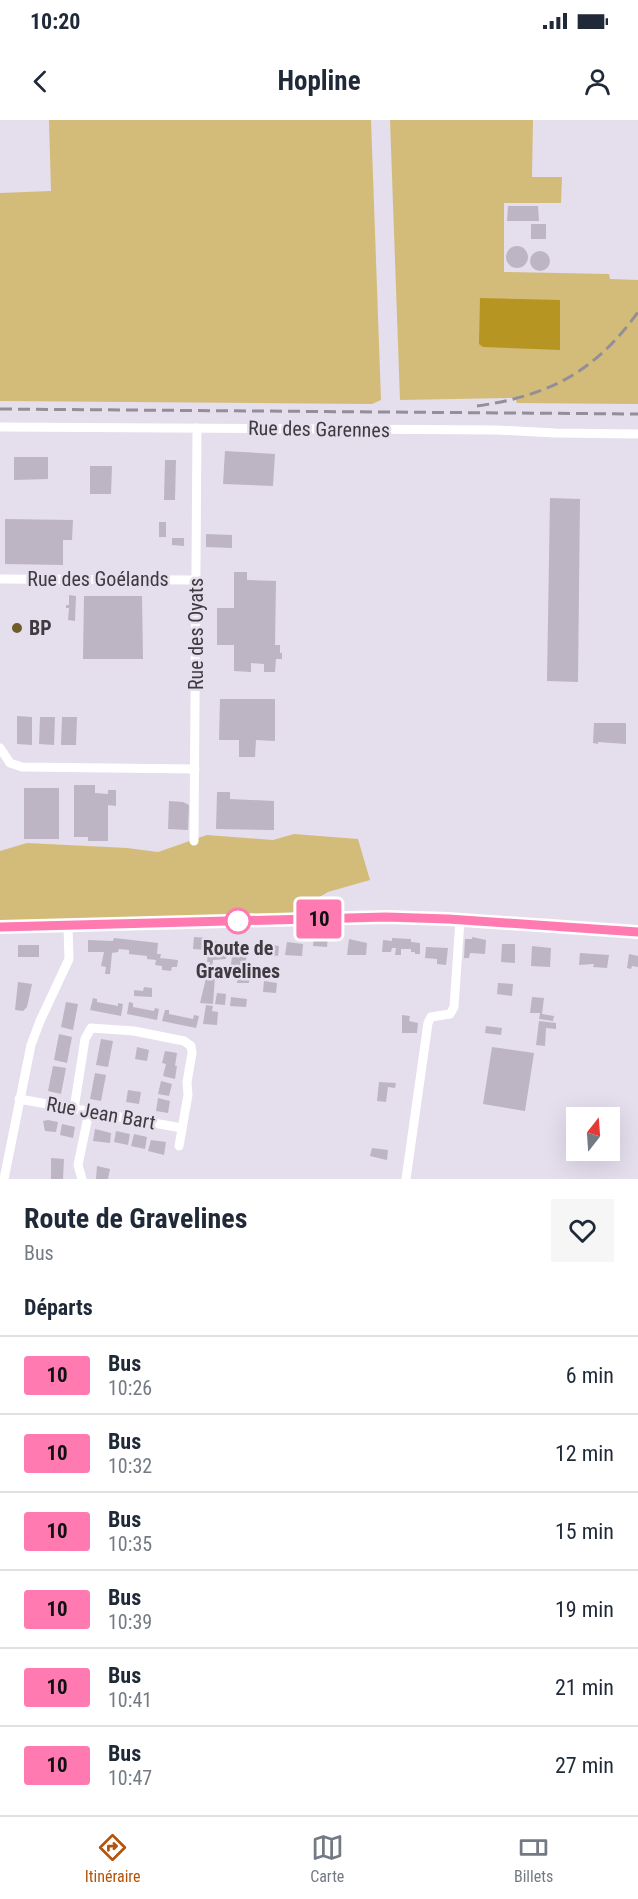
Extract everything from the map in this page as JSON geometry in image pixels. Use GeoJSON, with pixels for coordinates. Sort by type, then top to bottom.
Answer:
{"type":"FeatureCollection","features":[{"type":"Feature","properties":{"kind":"main road"},"geometry":{"type":"LineString","coordinates":[[0,927],[371,917],[460,920],[638,932]]}},
{"type":"Feature","properties":{"kind":"street","name":"Rue des Garennes"},"geometry":{"type":"LineString","coordinates":[[0,427],[496,430],[555,434],[638,434]]}},
{"type":"Feature","properties":{"kind":"street","name":"Rue des Oyats"},"geometry":{"type":"LineString","coordinates":[[194,841],[197,428]]}},
{"type":"Feature","properties":{"kind":"street","name":"Rue des Goélands"},"geometry":{"type":"LineString","coordinates":[[0,579],[196,580]]}},
{"type":"Feature","properties":{"kind":"street"},"geometry":{"type":"LineString","coordinates":[[0,748],[10,763],[22,767],[195,769]]}},
{"type":"Feature","properties":{"kind":"street"},"geometry":{"type":"LineString","coordinates":[[406,1179],[428,1023],[434,1016],[450,1014],[454,1007],[460,920]]}},
{"type":"Feature","properties":{"kind":"street"},"geometry":{"type":"LineString","coordinates":[[4,1179],[33,1038],[69,959],[68,926]]}},
{"type":"Feature","properties":{"kind":"street"},"geometry":{"type":"LineString","coordinates":[[74,1109],[80,1080],[80,1066],[89,1030],[96,1027],[123,1032],[134,1031],[181,1040],[191,1046],[192,1053],[179,1146]]}},
{"type":"Feature","properties":{"kind":"street","name":"Rue Jean Bart"},"geometry":{"type":"LineString","coordinates":[[19,1099],[182,1128]]}},
{"type":"Feature","properties":{"kind":"street"},"geometry":{"type":"LineString","coordinates":[[81,1179],[78,1165],[89,1112]]}},
{"type":"Feature","properties":{"kind":"shaded area"},"geometry":{"type":"Polygon","coordinates":[[[49,120],[371,120],[381,400],[372,404],[0,401],[0,193],[51,191],[49,120]]]}},
{"type":"Feature","properties":{"kind":"shaded area"},"geometry":{"type":"Polygon","coordinates":[[[390,120],[533,120],[532,177],[562,177],[561,203],[504,203],[504,272],[609,274],[610,279],[638,280],[638,404],[517,403],[515,398],[400,400],[390,120]]]}},
{"type":"Feature","properties":{"kind":"shaded area"},"geometry":{"type":"Polygon","coordinates":[[[480,298],[560,300],[560,350],[483,347],[479,344],[480,298]]]}},
{"type":"Feature","properties":{"kind":"shaded area"},"geometry":{"type":"Polygon","coordinates":[[[294,834],[358,839],[370,880],[328,892],[290,914],[0,921],[0,851],[27,843],[127,848],[158,852],[207,835],[273,840],[294,834]]]}},
{"type":"Feature","properties":{"kind":"building"},"geometry":{"type":"Polygon","coordinates":[[[508,206],[538,206],[539,221],[507,221],[508,206]]]}},
{"type":"Feature","properties":{"kind":"building"},"geometry":{"type":"Polygon","coordinates":[[[531,224],[546,224],[546,239],[531,239],[531,224]]]}},
{"type":"Feature","properties":{"kind":"building"},"geometry":{"type":"Polygon","coordinates":[[[517,246],[525,249],[528,257],[525,265],[517,268],[509,265],[506,257],[509,249],[517,246]]]}},
{"type":"Feature","properties":{"kind":"building"},"geometry":{"type":"Polygon","coordinates":[[[540,251],[547,254],[550,261],[547,268],[540,271],[533,268],[530,261],[533,254],[540,251]]]}},
{"type":"Feature","properties":{"kind":"building"},"geometry":{"type":"Polygon","coordinates":[[[225,451],[275,454],[273,486],[223,484],[225,451]]]}},
{"type":"Feature","properties":{"kind":"building"},"geometry":{"type":"Polygon","coordinates":[[[14,457],[48,457],[48,479],[14,480],[14,457]]]}},
{"type":"Feature","properties":{"kind":"building"},"geometry":{"type":"Polygon","coordinates":[[[165,460],[176,460],[175,500],[164,500],[165,460]]]}},
{"type":"Feature","properties":{"kind":"building"},"geometry":{"type":"Polygon","coordinates":[[[90,466],[112,466],[111,494],[90,494],[90,466]]]}},
{"type":"Feature","properties":{"kind":"building"},"geometry":{"type":"Polygon","coordinates":[[[550,498],[580,499],[578,682],[547,681],[550,498]]]}},
{"type":"Feature","properties":{"kind":"building"},"geometry":{"type":"Polygon","coordinates":[[[5,519],[73,520],[72,540],[63,540],[63,565],[5,564],[5,519]]]}},
{"type":"Feature","properties":{"kind":"building"},"geometry":{"type":"Polygon","coordinates":[[[159,522],[166,522],[166,537],[159,537],[159,522]]]}},
{"type":"Feature","properties":{"kind":"building"},"geometry":{"type":"Polygon","coordinates":[[[206,534],[232,535],[232,548],[206,547],[206,534]]]}},
{"type":"Feature","properties":{"kind":"building"},"geometry":{"type":"Polygon","coordinates":[[[172,538],[184,538],[184,546],[172,545],[172,538]]]}},
{"type":"Feature","properties":{"kind":"building"},"geometry":{"type":"Polygon","coordinates":[[[234,572],[247,572],[247,580],[276,581],[275,645],[280,645],[282,659],[276,659],[275,672],[264,672],[264,664],[251,663],[251,672],[234,671],[234,645],[217,645],[217,608],[234,608],[234,572]]]}},
{"type":"Feature","properties":{"kind":"building"},"geometry":{"type":"Polygon","coordinates":[[[69,595],[76,596],[75,621],[68,620],[69,608],[66,608],[66,605],[69,605],[69,595]]]}},
{"type":"Feature","properties":{"kind":"building"},"geometry":{"type":"Polygon","coordinates":[[[84,596],[142,596],[143,659],[83,659],[84,596]]]}},
{"type":"Feature","properties":{"kind":"building"},"geometry":{"type":"Polygon","coordinates":[[[220,699],[275,699],[275,741],[256,740],[255,757],[239,757],[239,740],[219,740],[220,699]]]}},
{"type":"Feature","properties":{"kind":"building"},"geometry":{"type":"Polygon","coordinates":[[[17,716],[32,717],[32,745],[17,744],[17,716]]]}},
{"type":"Feature","properties":{"kind":"building"},"geometry":{"type":"Polygon","coordinates":[[[40,717],[55,717],[54,745],[39,744],[40,717]]]}},
{"type":"Feature","properties":{"kind":"building"},"geometry":{"type":"Polygon","coordinates":[[[62,717],[77,717],[76,745],[61,745],[62,717]]]}},
{"type":"Feature","properties":{"kind":"building"},"geometry":{"type":"Polygon","coordinates":[[[594,723],[626,723],[626,744],[593,743],[594,723]]]}},
{"type":"Feature","properties":{"kind":"building"},"geometry":{"type":"Polygon","coordinates":[[[74,785],[95,785],[95,793],[108,794],[108,790],[116,790],[116,806],[108,805],[108,841],[88,841],[88,837],[74,837],[74,785]]]}},
{"type":"Feature","properties":{"kind":"building"},"geometry":{"type":"Polygon","coordinates":[[[24,788],[59,788],[59,839],[24,839],[24,788]]]}},
{"type":"Feature","properties":{"kind":"building"},"geometry":{"type":"Polygon","coordinates":[[[217,792],[230,792],[230,799],[274,801],[274,830],[216,829],[217,792]]]}},
{"type":"Feature","properties":{"kind":"building"},"geometry":{"type":"Polygon","coordinates":[[[169,801],[189,805],[188,830],[168,829],[169,801]]]}},
{"type":"Feature","properties":{"kind":"building"},"geometry":{"type":"Polygon","coordinates":[[[314,934],[328,935],[327,947],[313,946],[314,934]]]}},
{"type":"Feature","properties":{"kind":"building"},"geometry":{"type":"Polygon","coordinates":[[[194,937],[208,938],[209,941],[245,944],[246,961],[250,962],[249,983],[237,983],[239,966],[234,966],[233,971],[230,971],[232,957],[238,957],[239,950],[233,949],[233,954],[226,953],[226,959],[213,960],[212,970],[229,972],[229,977],[215,977],[213,1004],[200,1003],[210,962],[207,962],[208,950],[193,949],[194,937]]]}},
{"type":"Feature","properties":{"kind":"building"},"geometry":{"type":"Polygon","coordinates":[[[472,937],[486,940],[485,954],[470,953],[469,958],[464,958],[465,939],[472,939],[472,937]]]}},
{"type":"Feature","properties":{"kind":"building"},"geometry":{"type":"Polygon","coordinates":[[[114,938],[158,943],[157,954],[161,954],[160,958],[178,960],[177,967],[172,967],[171,971],[162,970],[162,966],[155,965],[156,960],[147,959],[147,956],[129,954],[129,950],[119,949],[118,952],[112,953],[110,974],[105,974],[106,967],[101,966],[104,952],[88,952],[88,940],[113,941],[114,938]]]}},
{"type":"Feature","properties":{"kind":"building"},"geometry":{"type":"Polygon","coordinates":[[[392,938],[411,939],[411,942],[420,943],[420,954],[411,952],[411,949],[401,949],[401,955],[395,955],[396,948],[392,948],[391,952],[382,952],[383,940],[392,941],[392,938]]]}},
{"type":"Feature","properties":{"kind":"building"},"geometry":{"type":"Polygon","coordinates":[[[349,939],[367,943],[366,955],[347,955],[349,939]]]}},
{"type":"Feature","properties":{"kind":"building"},"geometry":{"type":"Polygon","coordinates":[[[287,942],[303,944],[302,956],[285,955],[287,942]]]}},
{"type":"Feature","properties":{"kind":"building"},"geometry":{"type":"Polygon","coordinates":[[[266,944],[279,946],[278,956],[265,954],[266,944]]]}},
{"type":"Feature","properties":{"kind":"building"},"geometry":{"type":"Polygon","coordinates":[[[502,944],[515,944],[515,963],[501,962],[502,944]]]}},
{"type":"Feature","properties":{"kind":"building"},"geometry":{"type":"Polygon","coordinates":[[[18,945],[39,945],[39,957],[18,957],[18,945]]]}},
{"type":"Feature","properties":{"kind":"building"},"geometry":{"type":"Polygon","coordinates":[[[532,946],[551,948],[550,967],[531,966],[532,946]]]}},
{"type":"Feature","properties":{"kind":"building"},"geometry":{"type":"Polygon","coordinates":[[[426,947],[448,948],[446,965],[437,964],[437,959],[425,958],[426,947]]]}},
{"type":"Feature","properties":{"kind":"building"},"geometry":{"type":"Polygon","coordinates":[[[580,953],[609,955],[607,968],[593,967],[594,964],[579,965],[580,953]]]}},
{"type":"Feature","properties":{"kind":"building"},"geometry":{"type":"Polygon","coordinates":[[[629,954],[638,956],[638,967],[627,968],[629,954]]]}},
{"type":"Feature","properties":{"kind":"building"},"geometry":{"type":"Polygon","coordinates":[[[264,981],[277,983],[276,993],[263,992],[264,981]]]}},
{"type":"Feature","properties":{"kind":"building"},"geometry":{"type":"Polygon","coordinates":[[[18,982],[32,984],[27,1007],[23,1011],[15,1010],[18,982]]]}},
{"type":"Feature","properties":{"kind":"building"},"geometry":{"type":"Polygon","coordinates":[[[498,983],[513,984],[512,996],[497,994],[498,983]]]}},
{"type":"Feature","properties":{"kind":"building"},"geometry":{"type":"Polygon","coordinates":[[[144,987],[152,988],[152,997],[134,996],[134,990],[143,991],[144,987]]]}},
{"type":"Feature","properties":{"kind":"building"},"geometry":{"type":"Polygon","coordinates":[[[217,993],[226,994],[225,1005],[215,1004],[217,993]]]}},
{"type":"Feature","properties":{"kind":"building"},"geometry":{"type":"Polygon","coordinates":[[[231,997],[247,999],[246,1007],[230,1006],[231,997]]]}},
{"type":"Feature","properties":{"kind":"building"},"geometry":{"type":"Polygon","coordinates":[[[532,997],[544,998],[542,1014],[554,1016],[553,1021],[539,1019],[540,1013],[530,1013],[532,997]]]}},
{"type":"Feature","properties":{"kind":"building"},"geometry":{"type":"Polygon","coordinates":[[[93,998],[97,999],[97,1002],[118,1006],[118,1003],[123,1004],[121,1016],[90,1010],[93,998]]]}},
{"type":"Feature","properties":{"kind":"building"},"geometry":{"type":"Polygon","coordinates":[[[66,1002],[78,1004],[73,1030],[61,1027],[66,1002]]]}},
{"type":"Feature","properties":{"kind":"building"},"geometry":{"type":"Polygon","coordinates":[[[129,1002],[133,1003],[133,1007],[154,1011],[155,1008],[159,1009],[157,1020],[127,1014],[129,1002]]]}},
{"type":"Feature","properties":{"kind":"building"},"geometry":{"type":"Polygon","coordinates":[[[206,1005],[213,1006],[212,1011],[218,1012],[217,1025],[203,1024],[206,1005]]]}},
{"type":"Feature","properties":{"kind":"building"},"geometry":{"type":"Polygon","coordinates":[[[165,1010],[169,1010],[169,1014],[193,1019],[194,1015],[199,1016],[196,1028],[162,1021],[165,1010]]]}},
{"type":"Feature","properties":{"kind":"building"},"geometry":{"type":"Polygon","coordinates":[[[402,1015],[410,1016],[409,1021],[418,1023],[417,1033],[402,1033],[402,1015]]]}},
{"type":"Feature","properties":{"kind":"building"},"geometry":{"type":"Polygon","coordinates":[[[539,1021],[556,1023],[556,1029],[546,1028],[545,1046],[536,1045],[539,1021]]]}},
{"type":"Feature","properties":{"kind":"building"},"geometry":{"type":"Polygon","coordinates":[[[486,1026],[502,1028],[501,1035],[485,1033],[486,1026]]]}},
{"type":"Feature","properties":{"kind":"building"},"geometry":{"type":"Polygon","coordinates":[[[59,1034],[72,1037],[67,1063],[54,1060],[59,1034]]]}},
{"type":"Feature","properties":{"kind":"building"},"geometry":{"type":"Polygon","coordinates":[[[101,1039],[113,1041],[108,1067],[96,1065],[101,1039]]]}},
{"type":"Feature","properties":{"kind":"building"},"geometry":{"type":"Polygon","coordinates":[[[137,1047],[149,1050],[147,1061],[135,1059],[137,1047]]]}},
{"type":"Feature","properties":{"kind":"building"},"geometry":{"type":"Polygon","coordinates":[[[492,1047],[534,1053],[525,1111],[483,1104],[492,1047]]]}},
{"type":"Feature","properties":{"kind":"building"},"geometry":{"type":"Polygon","coordinates":[[[165,1051],[177,1053],[175,1079],[163,1076],[166,1064],[162,1063],[165,1051]]]}},
{"type":"Feature","properties":{"kind":"building"},"geometry":{"type":"Polygon","coordinates":[[[53,1066],[66,1068],[61,1094],[48,1091],[53,1066]]]}},
{"type":"Feature","properties":{"kind":"building"},"geometry":{"type":"Polygon","coordinates":[[[95,1073],[106,1075],[101,1101],[90,1099],[95,1073]]]}},
{"type":"Feature","properties":{"kind":"building"},"geometry":{"type":"Polygon","coordinates":[[[161,1081],[172,1084],[169,1096],[158,1094],[161,1081]]]}},
{"type":"Feature","properties":{"kind":"building"},"geometry":{"type":"Polygon","coordinates":[[[379,1082],[396,1083],[395,1088],[388,1087],[386,1102],[377,1101],[379,1082]]]}},
{"type":"Feature","properties":{"kind":"building"},"geometry":{"type":"Polygon","coordinates":[[[128,1090],[141,1092],[139,1104],[126,1102],[128,1090]]]}},
{"type":"Feature","properties":{"kind":"building"},"geometry":{"type":"Polygon","coordinates":[[[158,1098],[170,1101],[168,1113],[156,1111],[158,1098]]]}},
{"type":"Feature","properties":{"kind":"building"},"geometry":{"type":"Polygon","coordinates":[[[43,1121],[58,1122],[56,1132],[45,1131],[43,1121]]]}},
{"type":"Feature","properties":{"kind":"building"},"geometry":{"type":"Polygon","coordinates":[[[62,1124],[75,1127],[73,1138],[60,1135],[62,1124]]]}},
{"type":"Feature","properties":{"kind":"building"},"geometry":{"type":"Polygon","coordinates":[[[95,1129],[111,1133],[110,1143],[93,1141],[95,1129]]]}},
{"type":"Feature","properties":{"kind":"building"},"geometry":{"type":"Polygon","coordinates":[[[116,1131],[130,1134],[128,1145],[114,1142],[116,1131]]]}},
{"type":"Feature","properties":{"kind":"building"},"geometry":{"type":"Polygon","coordinates":[[[134,1134],[147,1137],[145,1149],[131,1146],[134,1134]]]}},
{"type":"Feature","properties":{"kind":"building"},"geometry":{"type":"Polygon","coordinates":[[[151,1140],[166,1142],[164,1155],[148,1151],[151,1140]]]}},
{"type":"Feature","properties":{"kind":"building"},"geometry":{"type":"Polygon","coordinates":[[[372,1148],[388,1150],[387,1160],[370,1156],[372,1148]]]}},
{"type":"Feature","properties":{"kind":"building"},"geometry":{"type":"Polygon","coordinates":[[[51,1158],[64,1159],[63,1179],[51,1179],[51,1158]]]}},
{"type":"Feature","properties":{"kind":"building"},"geometry":{"type":"Polygon","coordinates":[[[97,1166],[110,1169],[108,1179],[96,1179],[97,1166]]]}},
{"type":"Feature","properties":{"kind":"railway"},"geometry":{"type":"LineString","coordinates":[[477,406],[527,395],[569,377],[588,365],[605,350],[638,312]]}},
{"type":"Feature","properties":{"kind":"railway"},"geometry":{"type":"LineString","coordinates":[[0,409],[638,414]]}},
{"type":"Feature","properties":{"kind":"bus line","name":"10"},"geometry":{"type":"LineString","coordinates":[[0,927],[386,917],[638,932]]}},
{"type":"Feature","properties":{"kind":"place","name":"BP"},"geometry":{"type":"Point","coordinates":[17,628]}},
{"type":"Feature","properties":{"kind":"place","name":"Route de Gravelines"},"geometry":{"type":"Point","coordinates":[238,921]}}]}
